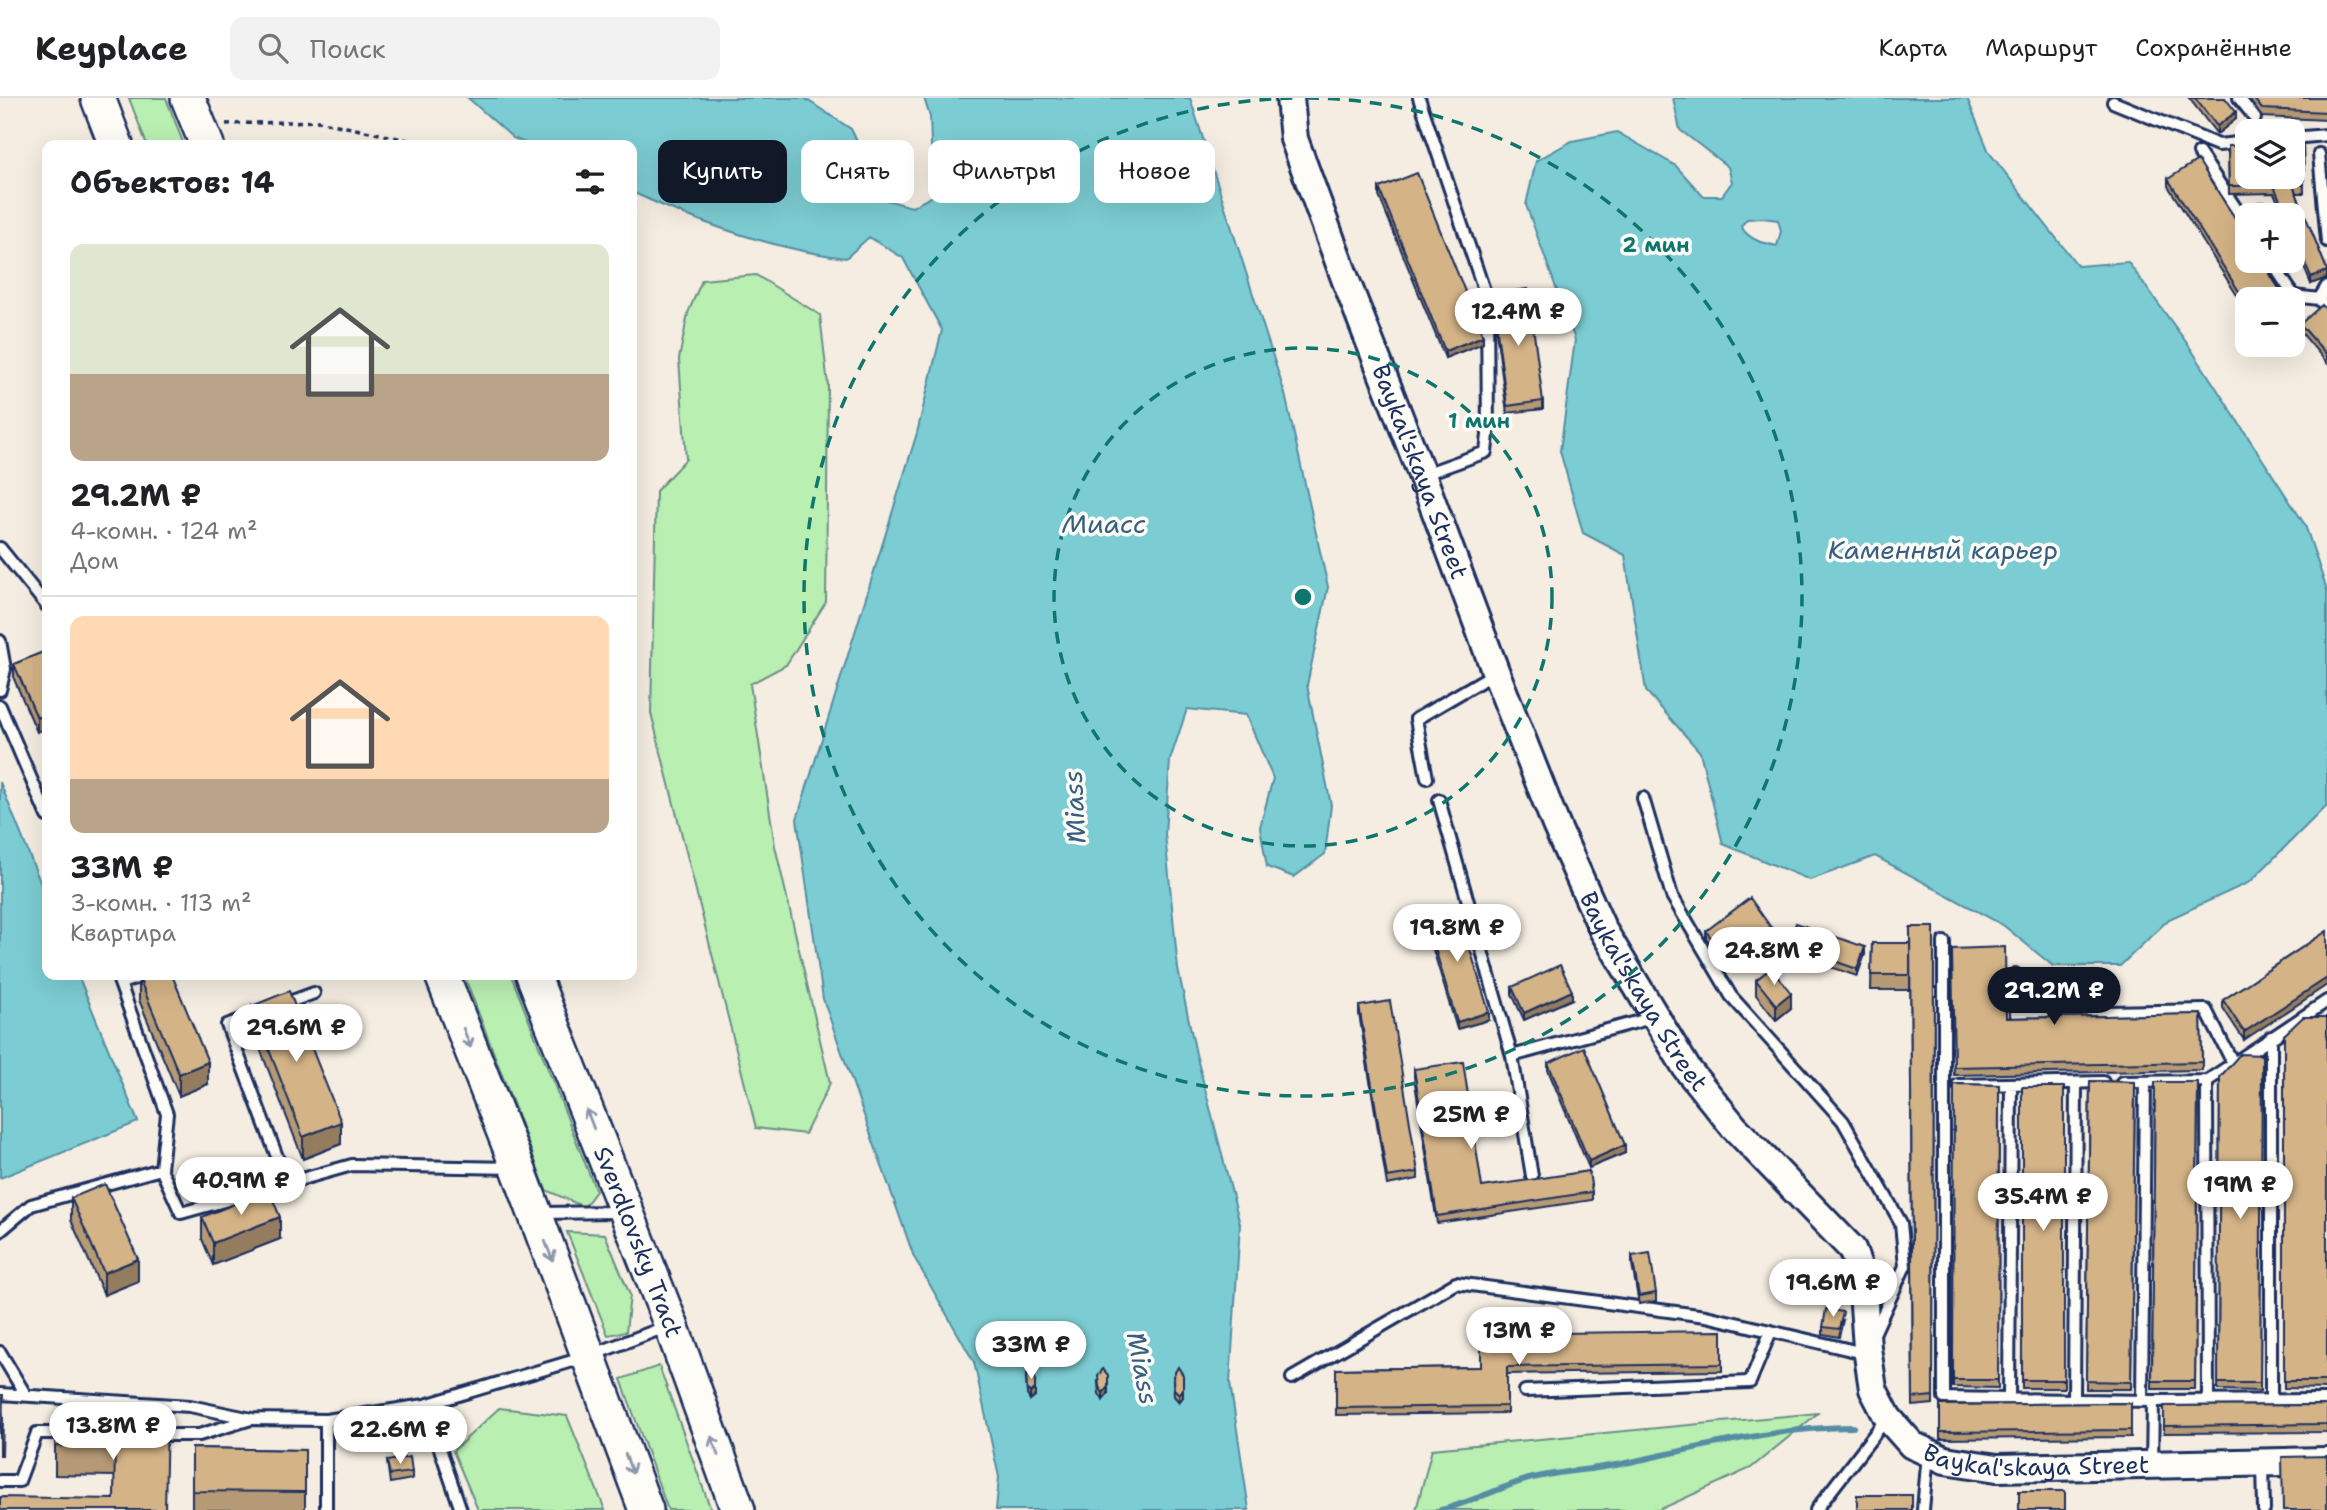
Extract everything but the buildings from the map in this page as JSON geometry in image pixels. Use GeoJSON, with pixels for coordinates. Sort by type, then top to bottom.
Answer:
{"type":"FeatureCollection","features":[{"type":"Feature","properties":{"kind":"main road"},"geometry":{"type":"LineString","coordinates":[[98,98],[114,140]]}},
{"type":"Feature","properties":{"kind":"main road"},"geometry":{"type":"LineString","coordinates":[[444,980],[518,1168],[646,1510]]}},
{"type":"Feature","properties":{"kind":"main road","name":"Sverdlovsky Tract"},"geometry":{"type":"LineString","coordinates":[[535,980],[671,1325],[738,1510]]}},
{"type":"Feature","properties":{"kind":"street","name":"Baykal'skaya Street"},"geometry":{"type":"LineString","coordinates":[[1290,98],[1294,139],[1346,281],[1556,825],[1603,929],[1687,1069],[1734,1127],[1852,1249],[1862,1277],[1867,1351],[1873,1389],[1888,1418],[1912,1446],[1945,1460],[1997,1468],[2327,1461]]}},
{"type":"Feature","properties":{"kind":"lane"},"geometry":{"type":"LineString","coordinates":[[1419,98],[1487,299],[1486,452],[1422,475]]}},
{"type":"Feature","properties":{"kind":"lane"},"geometry":{"type":"LineString","coordinates":[[2239,98],[2255,118]]}},
{"type":"Feature","properties":{"kind":"lane"},"geometry":{"type":"LineString","coordinates":[[2113,102],[2218,145],[2235,143]]}},
{"type":"Feature","properties":{"kind":"lane"},"geometry":{"type":"LineString","coordinates":[[2305,137],[2327,135]]}},
{"type":"Feature","properties":{"kind":"lane"},"geometry":{"type":"LineString","coordinates":[[2199,153],[2235,207]]}},
{"type":"Feature","properties":{"kind":"lane"},"geometry":{"type":"LineString","coordinates":[[2319,154],[2327,241]]}},
{"type":"Feature","properties":{"kind":"lane"},"geometry":{"type":"LineString","coordinates":[[2279,273],[2294,296],[2319,299],[2327,309]]}},
{"type":"Feature","properties":{"kind":"lane"},"geometry":{"type":"LineString","coordinates":[[2319,299],[2327,286]]}},
{"type":"Feature","properties":{"kind":"lane"},"geometry":{"type":"LineString","coordinates":[[0,548],[42,600]]}},
{"type":"Feature","properties":{"kind":"lane"},"geometry":{"type":"LineString","coordinates":[[0,641],[5,669],[0,690]]}},
{"type":"Feature","properties":{"kind":"lane"},"geometry":{"type":"LineString","coordinates":[[1427,778],[1416,719],[1496,673]]}},
{"type":"Feature","properties":{"kind":"lane"},"geometry":{"type":"LineString","coordinates":[[0,706],[42,804]]}},
{"type":"Feature","properties":{"kind":"lane"},"geometry":{"type":"LineString","coordinates":[[1292,1378],[1457,1283],[1706,1316],[1867,1351],[1905,1266],[1901,1223],[1843,1121],[1731,996],[1672,896],[1643,798]]}},
{"type":"Feature","properties":{"kind":"lane"},"geometry":{"type":"LineString","coordinates":[[1439,800],[1512,1056],[1532,1176]]}},
{"type":"Feature","properties":{"kind":"lane"},"geometry":{"type":"LineString","coordinates":[[1944,942],[1944,1398],[2327,1400]]}},
{"type":"Feature","properties":{"kind":"lane"},"geometry":{"type":"LineString","coordinates":[[2015,974],[2016,1014],[2206,1010],[2233,1063]]}},
{"type":"Feature","properties":{"kind":"lane"},"geometry":{"type":"LineString","coordinates":[[119,980],[167,1114],[161,1169],[181,1213],[352,1165],[518,1168]]}},
{"type":"Feature","properties":{"kind":"lane"},"geometry":{"type":"LineString","coordinates":[[287,1184],[227,1025],[314,993]]}},
{"type":"Feature","properties":{"kind":"lane"},"geometry":{"type":"LineString","coordinates":[[1944,1085],[2207,1081],[2327,1001]]}},
{"type":"Feature","properties":{"kind":"lane"},"geometry":{"type":"LineString","coordinates":[[1512,1056],[1656,1017]]}},
{"type":"Feature","properties":{"kind":"lane"},"geometry":{"type":"LineString","coordinates":[[2271,1037],[2272,1400]]}},
{"type":"Feature","properties":{"kind":"lane"},"geometry":{"type":"LineString","coordinates":[[2207,1081],[2208,1401]]}},
{"type":"Feature","properties":{"kind":"lane"},"geometry":{"type":"LineString","coordinates":[[2145,1082],[2148,1401],[2152,1465]]}},
{"type":"Feature","properties":{"kind":"lane"},"geometry":{"type":"LineString","coordinates":[[2074,1400],[2076,1083]]}},
{"type":"Feature","properties":{"kind":"lane"},"geometry":{"type":"LineString","coordinates":[[2009,1399],[2011,1084]]}},
{"type":"Feature","properties":{"kind":"lane"},"geometry":{"type":"LineString","coordinates":[[0,1231],[31,1205],[161,1169]]}},
{"type":"Feature","properties":{"kind":"lane"},"geometry":{"type":"LineString","coordinates":[[534,1213],[626,1212]]}},
{"type":"Feature","properties":{"kind":"lane"},"geometry":{"type":"LineString","coordinates":[[0,1394],[190,1406],[252,1419],[326,1420],[425,1405],[589,1356],[671,1325]]}},
{"type":"Feature","properties":{"kind":"lane"},"geometry":{"type":"LineString","coordinates":[[1525,1391],[1750,1382],[1771,1331]]}},
{"type":"Feature","properties":{"kind":"lane"},"geometry":{"type":"LineString","coordinates":[[0,1352],[25,1394]]}},
{"type":"Feature","properties":{"kind":"lane"},"geometry":{"type":"LineString","coordinates":[[425,1405],[461,1510]]}},
{"type":"Feature","properties":{"kind":"lane"},"geometry":{"type":"LineString","coordinates":[[1816,1510],[1888,1418]]}},
{"type":"Feature","properties":{"kind":"lane"},"geometry":{"type":"LineString","coordinates":[[145,1434],[199,1435],[252,1419]]}},
{"type":"Feature","properties":{"kind":"lane"},"geometry":{"type":"LineString","coordinates":[[326,1420],[326,1510]]}},
{"type":"Feature","properties":{"kind":"lane"},"geometry":{"type":"LineString","coordinates":[[0,1481],[19,1481],[37,1433],[77,1433]]}},
{"type":"Feature","properties":{"kind":"lane"},"geometry":{"type":"LineString","coordinates":[[1923,1510],[1928,1453]]}},
{"type":"Feature","properties":{"kind":"lane"},"geometry":{"type":"LineString","coordinates":[[2263,1463],[2264,1510]]}},
{"type":"Feature","properties":{"kind":"path"},"geometry":{"type":"LineString","coordinates":[[198,123],[318,121],[407,140]]}},
{"type":"Feature","properties":{"kind":"green space"},"geometry":{"type":"Polygon","coordinates":[[[129,98],[166,98],[182,140],[145,140],[129,98]]]}},
{"type":"Feature","properties":{"kind":"green space"},"geometry":{"type":"Polygon","coordinates":[[[756,275],[820,315],[828,385],[826,602],[786,665],[750,684],[775,846],[830,1083],[805,1134],[756,1128],[651,713],[656,491],[686,459],[679,359],[688,313],[702,280],[756,275]]]}},
{"type":"Feature","properties":{"kind":"green space"},"geometry":{"type":"Polygon","coordinates":[[[466,980],[513,980],[596,1191],[584,1207],[546,1190],[466,980]]]}},
{"type":"Feature","properties":{"kind":"green space"},"geometry":{"type":"Polygon","coordinates":[[[567,1232],[605,1234],[630,1295],[626,1332],[608,1335],[567,1232]]]}},
{"type":"Feature","properties":{"kind":"green space"},"geometry":{"type":"Polygon","coordinates":[[[659,1366],[711,1510],[668,1510],[621,1379],[659,1366]]]}},
{"type":"Feature","properties":{"kind":"green space"},"geometry":{"type":"Polygon","coordinates":[[[499,1408],[567,1416],[605,1510],[478,1510],[453,1451],[499,1408]]]}},
{"type":"Feature","properties":{"kind":"green space"},"geometry":{"type":"Polygon","coordinates":[[[1818,1413],[1751,1468],[1659,1510],[1416,1510],[1432,1449],[1818,1413]]]}},
{"type":"Feature","properties":{"kind":"water","name":"Миасс"},"geometry":{"type":"Polygon","coordinates":[[[468,98],[804,98],[851,129],[856,140],[801,140],[801,203],[897,203],[912,207],[928,199],[928,203],[1080,203],[1080,140],[931,140],[930,117],[924,98],[1190,98],[1203,140],[1094,140],[1094,203],[1215,203],[1215,176],[1285,394],[1328,587],[1307,685],[1331,805],[1325,854],[1294,877],[1267,867],[1260,827],[1273,778],[1246,715],[1187,709],[1170,760],[1165,834],[1178,969],[1196,1054],[1240,1224],[1230,1383],[1249,1510],[996,1510],[999,1477],[974,1362],[914,1257],[823,999],[797,819],[917,433],[942,330],[903,258],[869,237],[846,258],[763,241],[683,214],[637,194],[637,140],[518,140],[468,98]]]}},
{"type":"Feature","properties":{"kind":"water","name":"Каменный карьер"},"geometry":{"type":"Polygon","coordinates":[[[1673,98],[1967,98],[1989,152],[2078,266],[2128,262],[2189,346],[2305,525],[2327,590],[2327,805],[2250,882],[2169,919],[2120,966],[2053,966],[2003,925],[1875,856],[1810,880],[1723,844],[1700,752],[1646,691],[1625,555],[1583,533],[1560,451],[1575,340],[1526,205],[1536,161],[1572,141],[1617,132],[1676,166],[1703,196],[1722,196],[1732,182],[1728,167],[1680,130],[1673,98]],[[1747,219],[1741,226],[1752,238],[1777,246],[1781,231],[1778,220],[1747,219]]]}},
{"type":"Feature","properties":{"kind":"water"},"geometry":{"type":"Polygon","coordinates":[[[0,782],[42,887],[42,980],[80,980],[138,1122],[0,1178],[0,782]]]}},
{"type":"Feature","properties":{"kind":"waterway"},"geometry":{"type":"LineString","coordinates":[[1441,1510],[1540,1476],[1616,1465],[1763,1435],[1853,1427]]}},
{"type":"Feature","properties":{"kind":"water label","name":"Miass"},"geometry":{"type":"Point","coordinates":[1074,807]}},
{"type":"Feature","properties":{"kind":"water label","name":"Miass"},"geometry":{"type":"Point","coordinates":[1143,1368]}}]}
